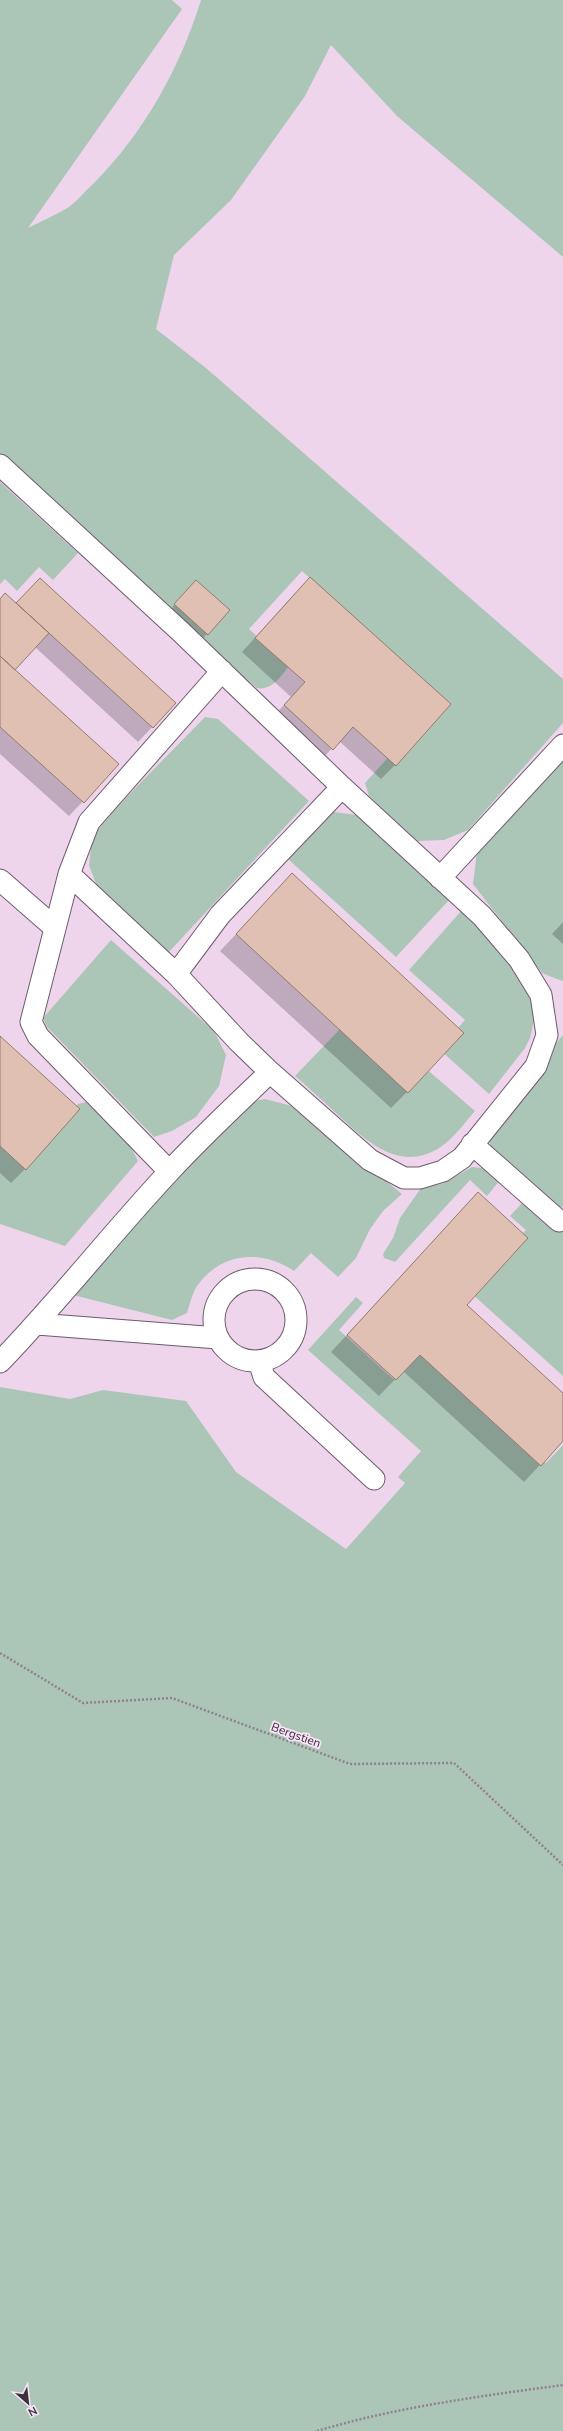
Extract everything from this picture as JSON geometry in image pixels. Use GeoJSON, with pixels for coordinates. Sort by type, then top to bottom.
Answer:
{"type":"FeatureCollection","features":[{"type":"Feature","properties":{"kind":"lane"},"geometry":{"type":"LineString","coordinates":[[0,465],[222,671],[342,787],[482,916],[519,958],[541,995],[547,1035],[536,1066],[462,1158],[443,1171],[420,1178],[404,1178],[370,1160],[270,1072],[238,1042],[176,974],[69,874]]}},
{"type":"Feature","properties":{"kind":"lane"},"geometry":{"type":"LineString","coordinates":[[169,1171],[38,1036],[31,1022],[69,874],[89,822],[222,671]]}},
{"type":"Feature","properties":{"kind":"lane"},"geometry":{"type":"LineString","coordinates":[[440,878],[563,745]]}},
{"type":"Feature","properties":{"kind":"lane"},"geometry":{"type":"LineString","coordinates":[[176,974],[220,915],[342,787]]}},
{"type":"Feature","properties":{"kind":"lane"},"geometry":{"type":"LineString","coordinates":[[0,880],[55,928]]}},
{"type":"Feature","properties":{"kind":"lane"},"geometry":{"type":"LineString","coordinates":[[0,1362],[37,1324],[75,1277],[169,1171],[270,1072]]}},
{"type":"Feature","properties":{"kind":"lane"},"geometry":{"type":"LineString","coordinates":[[472,1144],[559,1221]]}},
{"type":"Feature","properties":{"kind":"lane"},"geometry":{"type":"LineString","coordinates":[[251,1279],[271,1282],[287,1295],[292,1304],[295,1325],[287,1345],[279,1353],[259,1360],[249,1360],[231,1353],[218,1338],[215,1329],[215,1310],[224,1292],[232,1286],[251,1279]]}},
{"type":"Feature","properties":{"kind":"lane"},"geometry":{"type":"LineString","coordinates":[[37,1324],[218,1338]]}},
{"type":"Feature","properties":{"kind":"lane"},"geometry":{"type":"LineString","coordinates":[[259,1360],[264,1377],[374,1479]]}},
{"type":"Feature","properties":{"kind":"path","name":"Bergstien"},"geometry":{"type":"LineString","coordinates":[[0,1653],[83,1703],[172,1698],[350,1764],[454,1763],[563,1865]]}},
{"type":"Feature","properties":{"kind":"path"},"geometry":{"type":"LineString","coordinates":[[317,2431],[358,2419],[486,2396],[563,2385]]}},
{"type":"Feature","properties":{"kind":"green space"},"geometry":{"type":"Polygon","coordinates":[[[0,0],[172,0],[182,9],[28,228],[72,205],[93,184],[128,143],[144,121],[171,75],[201,0],[563,0],[563,257],[397,116],[331,45],[305,96],[231,200],[174,255],[156,329],[206,368],[563,679],[563,723],[468,830],[444,840],[417,841],[369,796],[365,783],[442,698],[302,571],[249,629],[289,666],[272,685],[257,688],[121,570],[0,456],[0,0]]]}},
{"type":"Feature","properties":{"kind":"green space"},"geometry":{"type":"Polygon","coordinates":[[[0,482],[78,553],[53,580],[39,567],[17,591],[5,579],[0,584],[0,482]]]}},
{"type":"Feature","properties":{"kind":"green space"},"geometry":{"type":"Polygon","coordinates":[[[205,717],[218,719],[309,801],[168,953],[98,889],[89,865],[92,840],[105,819],[205,717]]]}},
{"type":"Feature","properties":{"kind":"green space"},"geometry":{"type":"Polygon","coordinates":[[[563,754],[562,981],[542,973],[473,884],[477,852],[563,754]]]}},
{"type":"Feature","properties":{"kind":"green space"},"geometry":{"type":"Polygon","coordinates":[[[334,812],[356,815],[450,899],[396,957],[288,859],[267,882],[263,878],[326,815],[334,812]]]}},
{"type":"Feature","properties":{"kind":"green space"},"geometry":{"type":"Polygon","coordinates":[[[462,910],[497,939],[530,997],[533,1010],[534,1020],[530,1038],[525,1048],[489,1094],[439,1049],[465,1020],[409,970],[462,910]]]}},
{"type":"Feature","properties":{"kind":"green space"},"geometry":{"type":"Polygon","coordinates":[[[111,940],[214,1031],[226,1055],[219,1086],[196,1117],[172,1131],[154,1137],[47,1027],[43,1018],[111,940]]]}},
{"type":"Feature","properties":{"kind":"green space"},"geometry":{"type":"Polygon","coordinates":[[[344,1025],[423,1066],[475,1111],[458,1132],[446,1143],[431,1152],[416,1157],[402,1156],[388,1152],[375,1145],[350,1126],[295,1076],[344,1025]]]}},
{"type":"Feature","properties":{"kind":"green space"},"geometry":{"type":"Polygon","coordinates":[[[563,1035],[563,1207],[559,1208],[499,1157],[490,1144],[488,1126],[563,1035]]]}},
{"type":"Feature","properties":{"kind":"green space"},"geometry":{"type":"Polygon","coordinates":[[[265,1099],[292,1106],[402,1194],[383,1211],[370,1229],[356,1258],[338,1277],[311,1253],[294,1271],[268,1259],[255,1257],[230,1261],[218,1266],[207,1275],[195,1289],[187,1313],[172,1320],[77,1296],[68,1289],[244,1103],[265,1099]]]}},
{"type":"Feature","properties":{"kind":"green space"},"geometry":{"type":"Polygon","coordinates":[[[86,1102],[130,1145],[138,1161],[65,1246],[0,1224],[0,1142],[26,1164],[78,1104],[86,1102]]]}},
{"type":"Feature","properties":{"kind":"green space"},"geometry":{"type":"Polygon","coordinates":[[[472,1167],[482,1168],[500,1180],[487,1196],[470,1180],[395,1262],[384,1258],[383,1254],[393,1238],[400,1218],[421,1188],[442,1184],[472,1167]]]}},
{"type":"Feature","properties":{"kind":"green space"},"geometry":{"type":"Polygon","coordinates":[[[522,1203],[551,1229],[563,1227],[563,1376],[470,1292],[526,1230],[510,1216],[522,1203]]]}},
{"type":"Feature","properties":{"kind":"green space"},"geometry":{"type":"Polygon","coordinates":[[[356,1297],[363,1303],[339,1330],[393,1379],[419,1349],[546,1463],[563,1445],[563,2431],[0,2431],[0,1387],[70,1399],[103,1390],[186,1401],[236,1472],[346,1549],[405,1483],[398,1477],[421,1451],[308,1350],[356,1297]]]}},
{"type":"Feature","properties":{"kind":"building"},"geometry":{"type":"Polygon","coordinates":[[[310,577],[451,704],[396,766],[353,727],[333,750],[284,705],[305,682],[255,638],[310,577]]]}},
{"type":"Feature","properties":{"kind":"building"},"geometry":{"type":"Polygon","coordinates":[[[40,578],[176,703],[153,728],[16,603],[40,578]]]}},
{"type":"Feature","properties":{"kind":"building"},"geometry":{"type":"Polygon","coordinates":[[[196,580],[230,610],[208,635],[174,604],[196,580]]]}},
{"type":"Feature","properties":{"kind":"building"},"geometry":{"type":"Polygon","coordinates":[[[5,593],[49,633],[15,670],[0,656],[0,599],[5,593]]]}},
{"type":"Feature","properties":{"kind":"building"},"geometry":{"type":"Polygon","coordinates":[[[0,656],[119,764],[84,803],[0,727],[0,656]]]}},
{"type":"Feature","properties":{"kind":"building"},"geometry":{"type":"Polygon","coordinates":[[[292,873],[464,1033],[408,1093],[236,934],[292,873]]]}},
{"type":"Feature","properties":{"kind":"building"},"geometry":{"type":"Polygon","coordinates":[[[0,1036],[80,1109],[26,1170],[0,1146],[0,1036]]]}},
{"type":"Feature","properties":{"kind":"building"},"geometry":{"type":"Polygon","coordinates":[[[478,1192],[528,1238],[467,1305],[563,1393],[563,1441],[541,1466],[420,1355],[396,1380],[347,1335],[478,1192]]]}}]}
